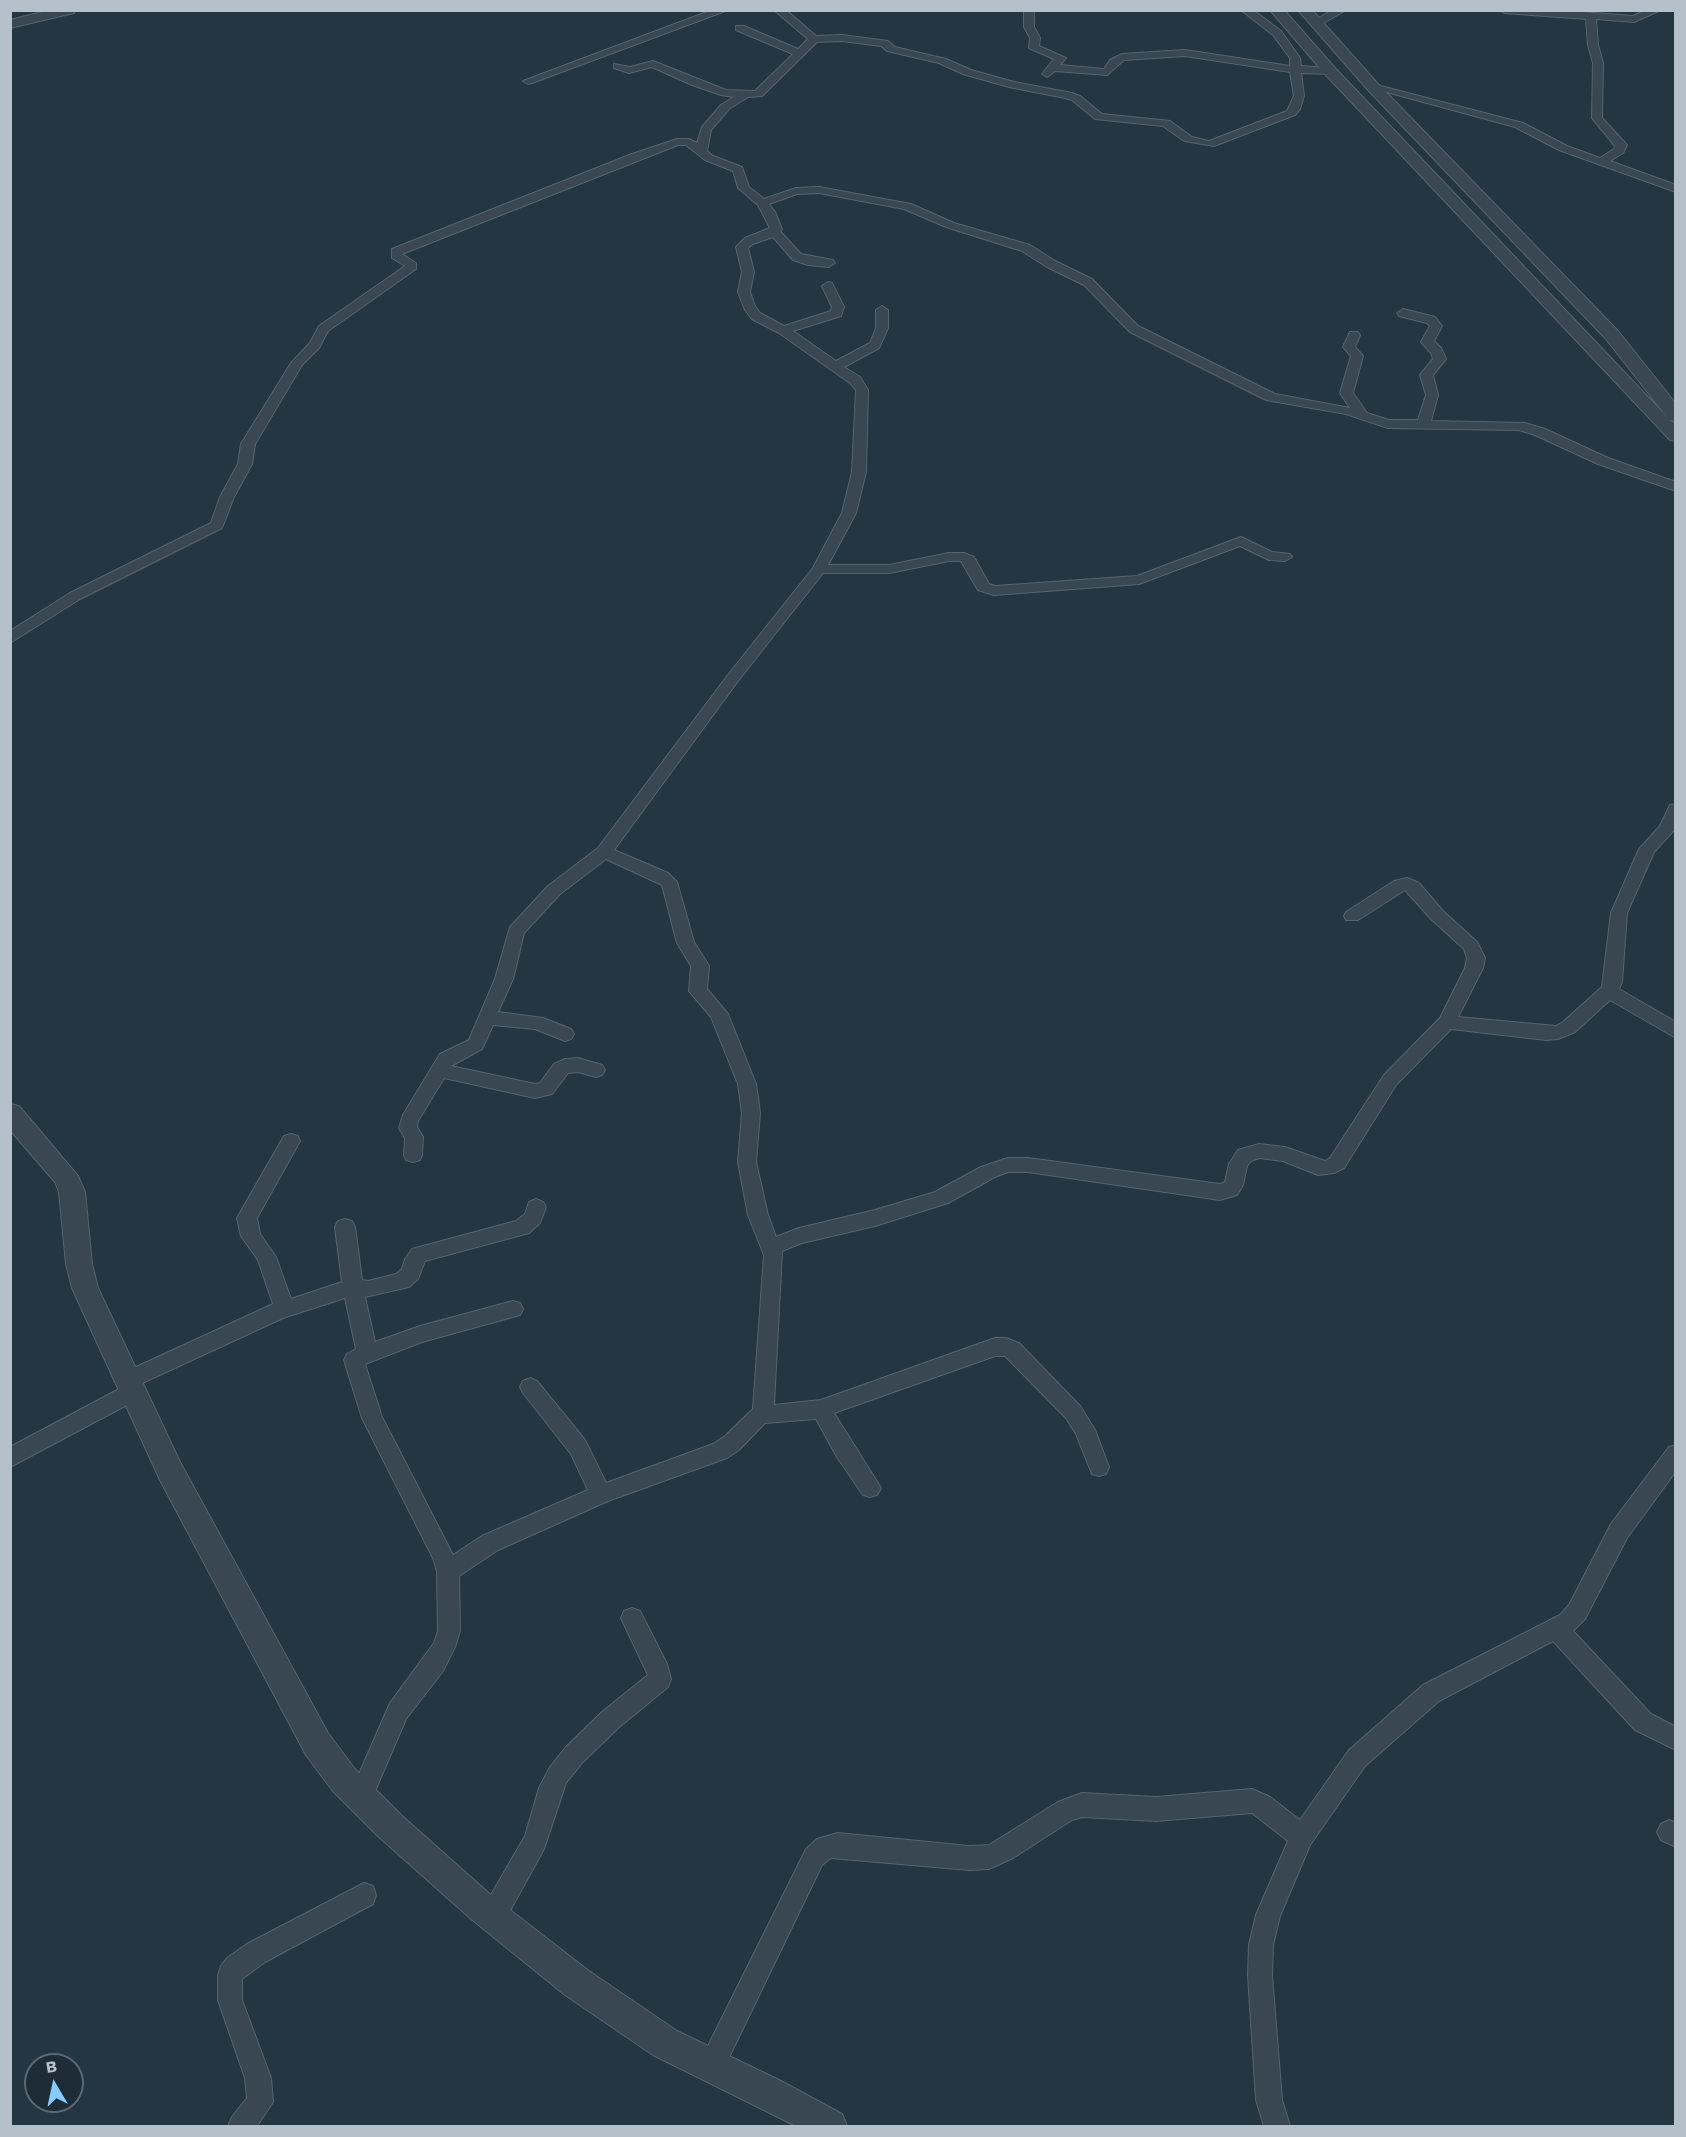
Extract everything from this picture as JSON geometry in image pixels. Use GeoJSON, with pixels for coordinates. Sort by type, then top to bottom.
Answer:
{"type":"FeatureCollection","features":[{"type":"Feature","properties":{"kind":"street"},"geometry":{"type":"LineString","coordinates":[[10,24],[69,10]]}},
{"type":"Feature","properties":{"kind":"street"},"geometry":{"type":"LineString","coordinates":[[779,10],[814,39],[842,38],[884,43],[894,50],[942,61],[967,72],[1073,96],[1090,111],[1109,120],[1162,121],[1188,139],[1210,144],[1235,137],[1294,111],[1300,92],[1296,81],[1295,58],[1277,33],[1246,10]]}},
{"type":"Feature","properties":{"kind":"street"},"geometry":{"type":"LineString","coordinates":[[1029,10],[1029,27],[1035,38],[1034,48],[1061,57],[1032,88]]}},
{"type":"Feature","properties":{"kind":"street"},"geometry":{"type":"LineString","coordinates":[[1276,10],[1330,71],[1676,436]]}},
{"type":"Feature","properties":{"kind":"street"},"geometry":{"type":"LineString","coordinates":[[1304,10],[1373,87],[1612,335],[1676,416]]}},
{"type":"Feature","properties":{"kind":"street"},"geometry":{"type":"LineString","coordinates":[[1316,23],[1341,10]]}},
{"type":"Feature","properties":{"kind":"street"},"geometry":{"type":"LineString","coordinates":[[1504,10],[1634,19],[1656,10]]}},
{"type":"Feature","properties":{"kind":"street"},"geometry":{"type":"LineString","coordinates":[[528,81],[716,12]]}},
{"type":"Feature","properties":{"kind":"street"},"geometry":{"type":"LineString","coordinates":[[1591,17],[1593,45],[1598,63],[1597,118],[1621,145],[1619,151],[1603,161]]}},
{"type":"Feature","properties":{"kind":"street"},"geometry":{"type":"LineString","coordinates":[[740,28],[801,54]]}},
{"type":"Feature","properties":{"kind":"street"},"geometry":{"type":"LineString","coordinates":[[618,66],[629,70],[653,64],[707,88],[744,95],[762,92],[814,39]]}},
{"type":"Feature","properties":{"kind":"street"},"geometry":{"type":"LineString","coordinates":[[1052,68],[1107,72],[1113,62],[1122,57],[1185,53],[1296,71],[1330,71]]}},
{"type":"Feature","properties":{"kind":"street"},"geometry":{"type":"LineString","coordinates":[[1373,87],[1512,123],[1563,148],[1676,189]]}},
{"type":"Feature","properties":{"kind":"street"},"geometry":{"type":"LineString","coordinates":[[701,151],[706,129],[725,106],[744,95]]}},
{"type":"Feature","properties":{"kind":"street"},"geometry":{"type":"LineString","coordinates":[[10,638],[75,596],[217,525],[227,497],[244,464],[248,444],[297,363],[315,345],[323,329],[410,269],[412,266],[396,255],[396,252],[636,156],[677,142],[689,142],[709,158],[735,166],[744,188],[762,203],[771,217],[775,232],[797,257],[808,261],[829,263]]}},
{"type":"Feature","properties":{"kind":"street"},"geometry":{"type":"LineString","coordinates":[[762,203],[796,191],[819,190],[907,206],[950,225],[1020,245],[1051,264],[1088,282],[1134,329],[1262,394],[1362,415],[1388,424],[1520,426],[1540,432],[1603,461],[1676,487]]}},
{"type":"Feature","properties":{"kind":"street"},"geometry":{"type":"LineString","coordinates":[[413,1155],[414,1137],[408,1128],[409,1120],[446,1059],[476,1044],[504,979],[513,939],[521,923],[554,890],[604,852],[733,678],[819,570],[849,513],[860,472],[862,390],[855,380],[836,366],[783,330],[751,312],[744,292],[748,272],[742,247],[744,243],[775,232]]}},
{"type":"Feature","properties":{"kind":"street"},"geometry":{"type":"LineString","coordinates":[[783,330],[837,313],[838,307],[828,286]]}},
{"type":"Feature","properties":{"kind":"street"},"geometry":{"type":"LineString","coordinates":[[836,366],[875,345],[882,328],[882,310]]}},
{"type":"Feature","properties":{"kind":"street"},"geometry":{"type":"LineString","coordinates":[[1403,313],[1431,320],[1436,326],[1427,342],[1437,351],[1440,359],[1426,375],[1432,395],[1423,424]]}},
{"type":"Feature","properties":{"kind":"street"},"geometry":{"type":"LineString","coordinates":[[1354,335],[1349,347],[1358,356],[1346,393],[1362,415]]}},
{"type":"Feature","properties":{"kind":"street"},"geometry":{"type":"LineString","coordinates":[[819,570],[889,569],[949,557],[964,557],[969,560],[983,587],[994,591],[1139,580],[1241,541],[1269,556],[1285,557]]}},
{"type":"Feature","properties":{"kind":"street"},"geometry":{"type":"LineString","coordinates":[[1446,1022],[1546,1033],[1558,1032],[1569,1027],[1609,991],[1614,982],[1619,913],[1647,849],[1667,829],[1676,809]]}},
{"type":"Feature","properties":{"kind":"street"},"geometry":{"type":"LineString","coordinates":[[448,1571],[490,1544],[601,1494],[720,1451],[732,1443],[760,1415],[766,1397],[774,1255],[758,1215],[747,1162],[751,1113],[747,1084],[719,1014],[698,991],[700,966],[686,943],[672,888],[662,877],[604,852]]}},
{"type":"Feature","properties":{"kind":"street"},"geometry":{"type":"LineString","coordinates":[[772,1247],[799,1236],[875,1218],[941,1198],[988,1172],[1008,1165],[1028,1165],[1220,1192],[1230,1190],[1234,1185],[1238,1164],[1245,1155],[1259,1151],[1272,1151],[1318,1168],[1332,1165],[1390,1080],[1446,1022],[1474,968],[1476,958],[1471,946],[1461,935],[1437,915],[1413,887],[1407,884],[1400,885],[1352,916]]}},
{"type":"Feature","properties":{"kind":"street"},"geometry":{"type":"LineString","coordinates":[[1609,991],[1676,1031]]}},
{"type":"Feature","properties":{"kind":"street"},"geometry":{"type":"LineString","coordinates":[[488,1018],[537,1023],[565,1034]]}},
{"type":"Feature","properties":{"kind":"street"},"geometry":{"type":"LineString","coordinates":[[438,1070],[535,1091],[546,1089],[560,1069],[565,1066],[578,1065],[596,1070]]}},
{"type":"Feature","properties":{"kind":"street"},"geometry":{"type":"LineString","coordinates":[[10,1113],[65,1176],[72,1192],[79,1264],[85,1288],[130,1386],[170,1471],[317,1744],[343,1779],[360,1797],[493,1916],[577,1983],[666,2043],[711,2067],[769,2093],[830,2127]]}},
{"type":"Feature","properties":{"kind":"street"},"geometry":{"type":"LineString","coordinates":[[285,1308],[266,1257],[251,1236],[247,1218],[291,1141]]}},
{"type":"Feature","properties":{"kind":"street"},"geometry":{"type":"LineString","coordinates":[[10,1458],[130,1386],[285,1308],[353,1287],[368,1289],[402,1281],[411,1273],[415,1258],[419,1255],[522,1227],[533,1218],[536,1207]]}},
{"type":"Feature","properties":{"kind":"street"},"geometry":{"type":"LineString","coordinates":[[345,1227],[353,1287],[367,1352],[370,1353]]}},
{"type":"Feature","properties":{"kind":"street"},"geometry":{"type":"LineString","coordinates":[[360,1797],[398,1710],[444,1647],[449,1631],[448,1571],[443,1556],[366,1403],[354,1360],[420,1334],[513,1309]]}},
{"type":"Feature","properties":{"kind":"street"},"geometry":{"type":"LineString","coordinates":[[760,1415],[821,1409],[995,1347],[1006,1347],[1012,1349],[1073,1412],[1085,1430],[1099,1467]]}},
{"type":"Feature","properties":{"kind":"street"},"geometry":{"type":"LineString","coordinates":[[530,1387],[578,1447],[601,1494]]}},
{"type":"Feature","properties":{"kind":"street"},"geometry":{"type":"LineString","coordinates":[[821,1409],[844,1450],[870,1488]]}},
{"type":"Feature","properties":{"kind":"street"},"geometry":{"type":"LineString","coordinates":[[1278,2127],[1269,2100],[1260,1974],[1261,1946],[1268,1916],[1302,1837],[1356,1758],[1431,1693],[1568,1623],[1577,1612],[1619,1531],[1676,1454]]}},
{"type":"Feature","properties":{"kind":"street"},"geometry":{"type":"LineString","coordinates":[[493,1916],[536,1841],[551,1788],[558,1774],[610,1720],[660,1679],[660,1672],[632,1618]]}},
{"type":"Feature","properties":{"kind":"street"},"geometry":{"type":"LineString","coordinates":[[1557,1630],[1643,1722],[1676,1739]]}},
{"type":"Feature","properties":{"kind":"street"},"geometry":{"type":"LineString","coordinates":[[711,2067],[814,1857],[825,1847],[838,1845],[969,1858],[989,1857],[1005,1850],[1066,1810],[1082,1805],[1156,1809],[1240,1801],[1252,1801],[1262,1805],[1302,1837]]}},
{"type":"Feature","properties":{"kind":"street"},"geometry":{"type":"LineString","coordinates":[[241,2127],[260,2102],[260,2094],[253,2057],[231,2000],[230,1975],[236,1967],[256,1953],[363,1895]]}}]}
